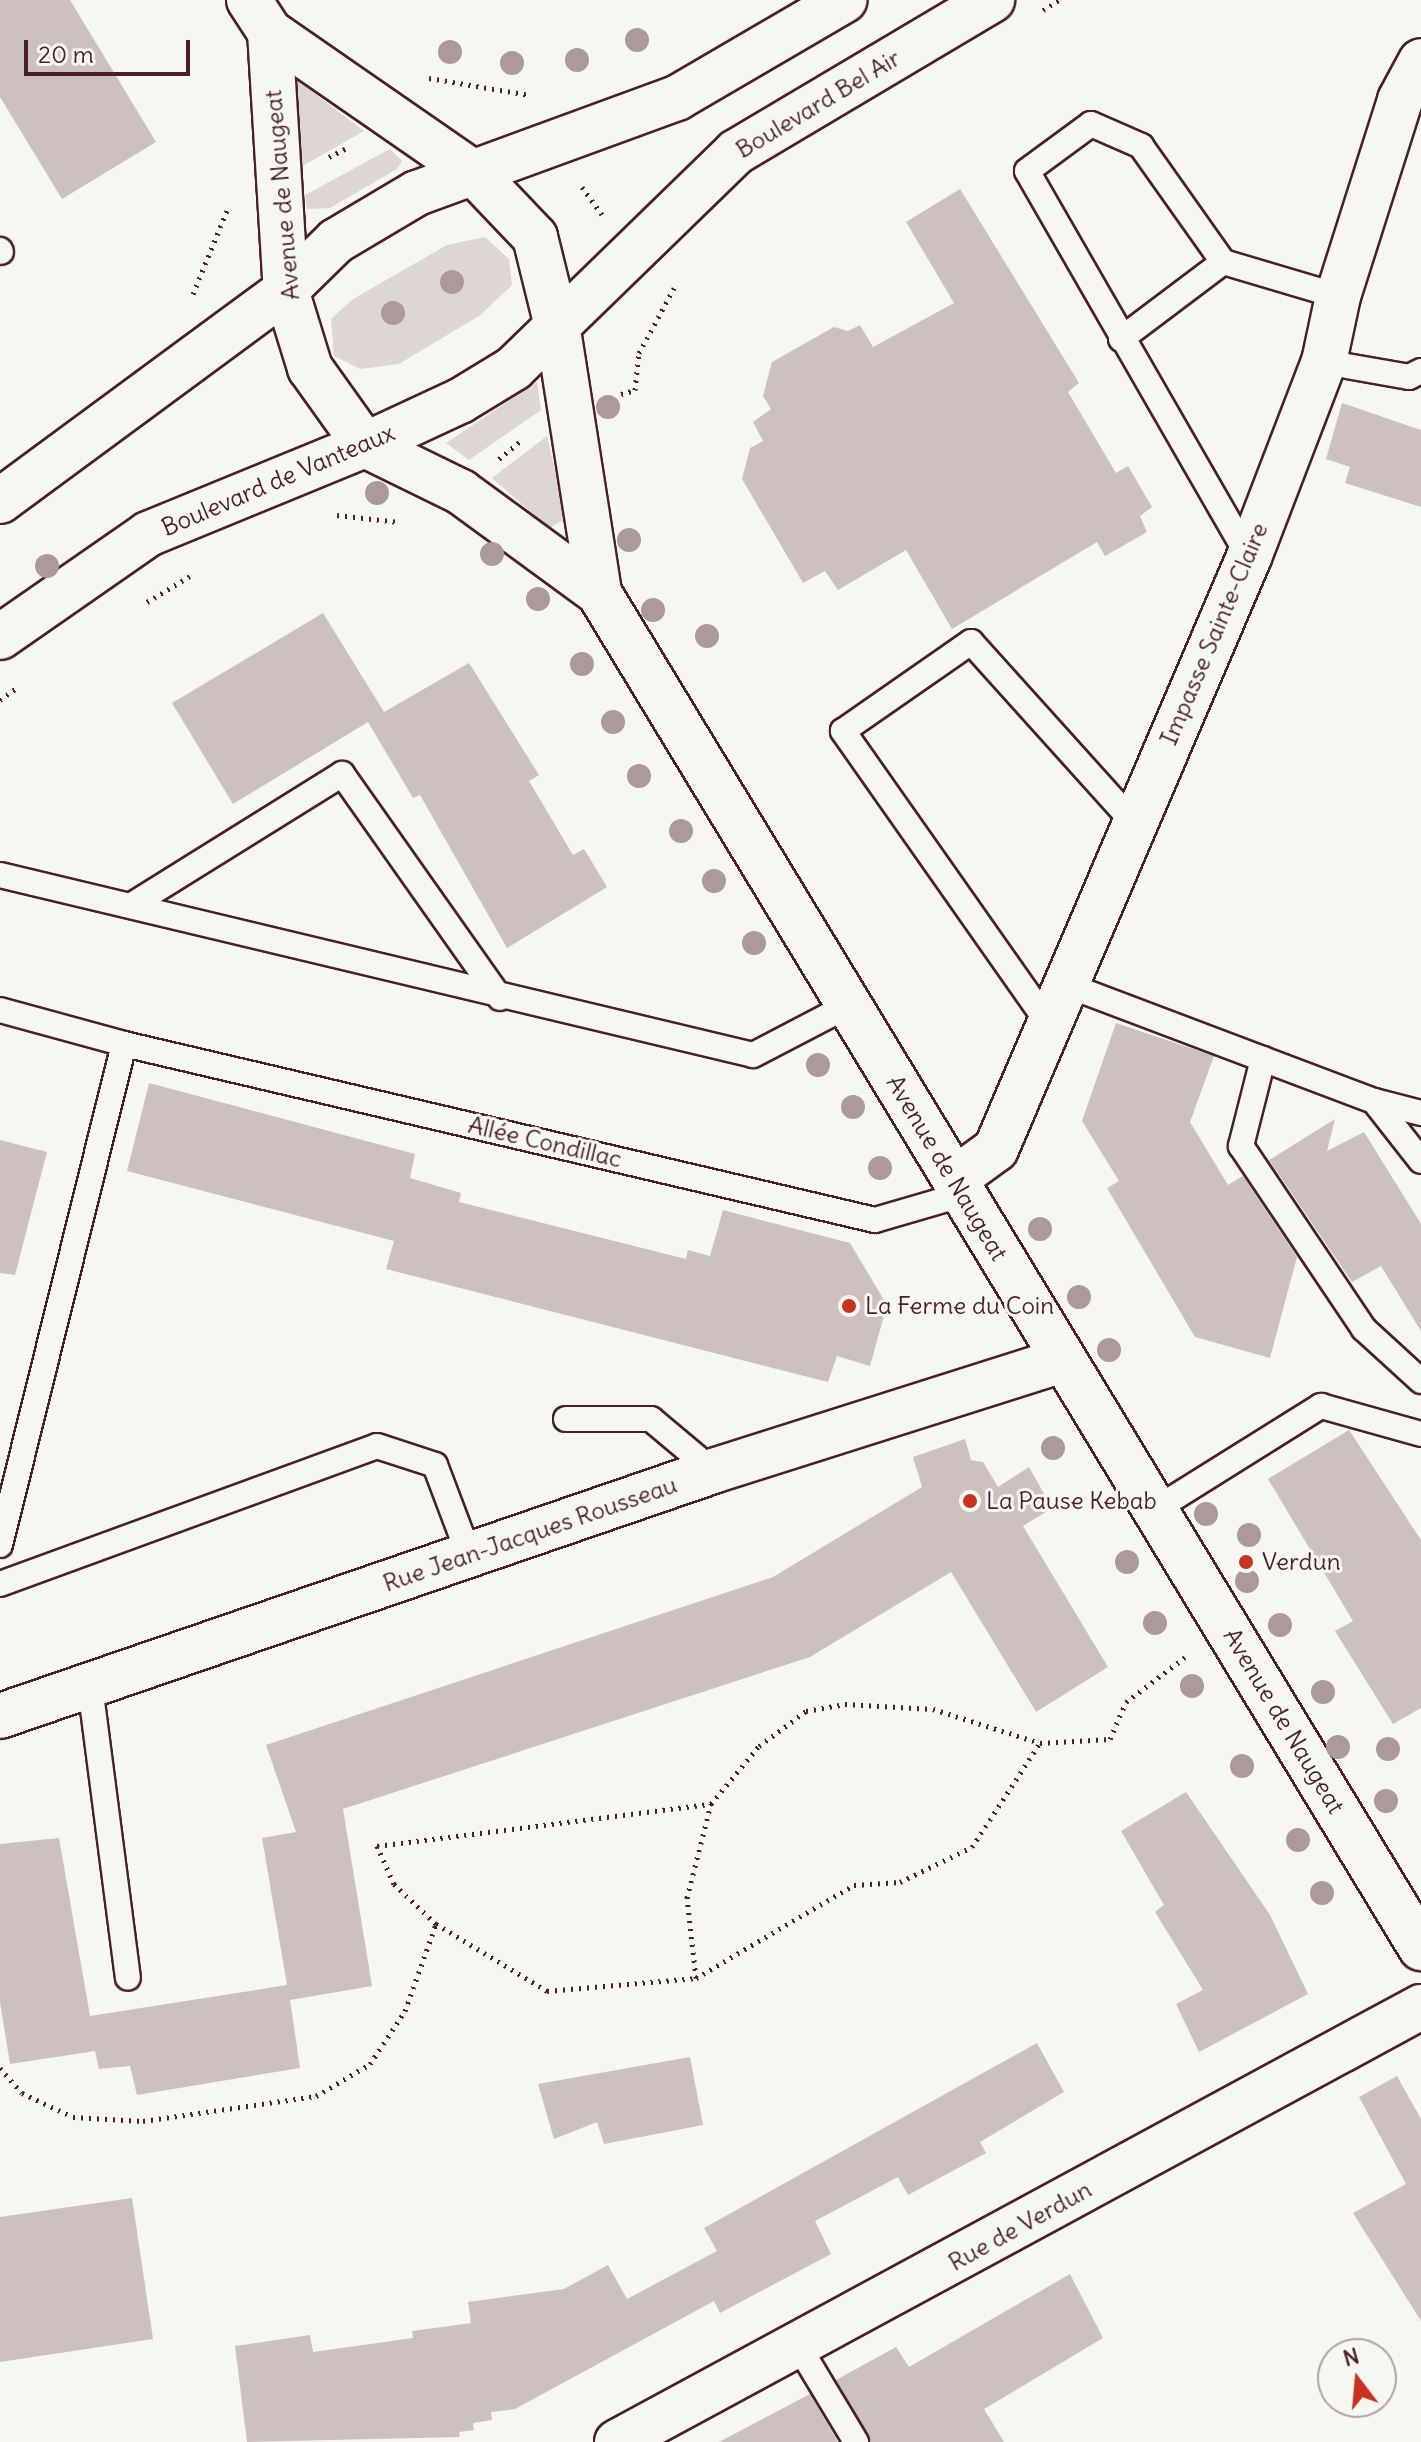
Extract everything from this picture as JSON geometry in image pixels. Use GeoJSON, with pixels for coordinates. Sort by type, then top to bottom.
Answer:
{"type":"FeatureCollection","features":[{"type":"Feature","properties":{"kind":"street"},"geometry":{"type":"LineString","coordinates":[[0,501],[286,290],[336,241],[417,193],[677,98],[845,0]]}},
{"type":"Feature","properties":{"kind":"street","name":"Boulevard Bel Air"},"geometry":{"type":"LineString","coordinates":[[558,330],[626,255],[736,152],[992,0]]}},
{"type":"Feature","properties":{"kind":"street","name":"Avenue de Naugeat"},"geometry":{"type":"LineString","coordinates":[[259,16],[475,174],[535,237],[558,330],[599,593],[1421,1948]]}},
{"type":"Feature","properties":{"kind":"street","name":"Avenue de Naugeat"},"geometry":{"type":"LineString","coordinates":[[259,16],[286,290],[310,368],[365,445],[461,492],[599,593]]}},
{"type":"Feature","properties":{"kind":"street","name":"Impasse Sainte-Claire"},"geometry":{"type":"LineString","coordinates":[[960,1186],[996,1149],[1051,1027],[1134,823],[1249,557],[1324,362],[1338,296],[1400,100],[1421,61]]}},
{"type":"Feature","properties":{"kind":"street","name":"Boulevard de Vanteaux"},"geometry":{"type":"LineString","coordinates":[[0,637],[148,534],[365,445],[460,401],[558,330]]}},
{"type":"Feature","properties":{"kind":"street","name":"Rue Jean-Jacques Rousseau"},"geometry":{"type":"LineString","coordinates":[[0,1716],[713,1471],[1063,1360]]}},
{"type":"Feature","properties":{"kind":"street","name":"Rue de Verdun"},"geometry":{"type":"LineString","coordinates":[[617,2442],[799,2347],[1421,2007]]}},
{"type":"Feature","properties":{"kind":"lane"},"geometry":{"type":"LineString","coordinates":[[1249,557],[1027,171],[1091,124],[1141,146],[1223,262],[1338,296]]}},
{"type":"Feature","properties":{"kind":"lane"},"geometry":{"type":"LineString","coordinates":[[1121,339],[1223,262]]}},
{"type":"Feature","properties":{"kind":"lane"},"geometry":{"type":"LineString","coordinates":[[1324,362],[1409,377],[1421,371]]}},
{"type":"Feature","properties":{"kind":"lane"},"geometry":{"type":"LineString","coordinates":[[1051,1027],[843,731],[971,642],[1134,823]]}},
{"type":"Feature","properties":{"kind":"lane"},"geometry":{"type":"LineString","coordinates":[[135,903],[342,774],[500,998]]}},
{"type":"Feature","properties":{"kind":"lane"},"geometry":{"type":"LineString","coordinates":[[0,875],[135,903],[500,998],[753,1055],[847,1006]]}},
{"type":"Feature","properties":{"kind":"lane"},"geometry":{"type":"LineString","coordinates":[[1067,985],[1374,1101],[1421,1113]]}},
{"type":"Feature","properties":{"kind":"lane","name":"Allée Condillac"},"geometry":{"type":"LineString","coordinates":[[0,1010],[124,1044],[875,1220],[960,1186]]}},
{"type":"Feature","properties":{"kind":"lane"},"geometry":{"type":"LineString","coordinates":[[0,1545],[124,1044]]}},
{"type":"Feature","properties":{"kind":"lane"},"geometry":{"type":"LineString","coordinates":[[1263,1059],[1241,1146],[1364,1329],[1421,1381]]}},
{"type":"Feature","properties":{"kind":"lane"},"geometry":{"type":"LineString","coordinates":[[1374,1101],[1421,1161]]}},
{"type":"Feature","properties":{"kind":"lane"},"geometry":{"type":"LineString","coordinates":[[1156,1509],[1321,1406],[1421,1434]]}},
{"type":"Feature","properties":{"kind":"lane"},"geometry":{"type":"LineString","coordinates":[[566,1419],[651,1419],[713,1471]]}},
{"type":"Feature","properties":{"kind":"lane"},"geometry":{"type":"LineString","coordinates":[[0,1584],[377,1446],[435,1465],[469,1555]]}},
{"type":"Feature","properties":{"kind":"lane"},"geometry":{"type":"LineString","coordinates":[[90,1686],[128,1978]]}},
{"type":"Feature","properties":{"kind":"lane"},"geometry":{"type":"LineString","coordinates":[[799,2347],[856,2442]]}},
{"type":"Feature","properties":{"kind":"path"},"geometry":{"type":"LineString","coordinates":[[187,308],[234,193],[277,183]]}},
{"type":"Feature","properties":{"kind":"path"},"geometry":{"type":"LineString","coordinates":[[635,390],[639,353],[661,306]]}},
{"type":"Feature","properties":{"kind":"path"},"geometry":{"type":"LineString","coordinates":[[327,516],[408,524]]}},
{"type":"Feature","properties":{"kind":"path"},"geometry":{"type":"LineString","coordinates":[[141,606],[205,567]]}},
{"type":"Feature","properties":{"kind":"path"},"geometry":{"type":"LineString","coordinates":[[0,700],[26,682]]}},
{"type":"Feature","properties":{"kind":"path"},"geometry":{"type":"LineString","coordinates":[[696,1978],[687,1898],[711,1804],[759,1746],[806,1711],[845,1704],[933,1709],[1040,1743],[1110,1739],[1126,1702],[1226,1626]]}},
{"type":"Feature","properties":{"kind":"path"},"geometry":{"type":"LineString","coordinates":[[711,1804],[377,1846],[394,1884],[436,1924],[547,1991],[696,1978],[854,1885],[900,1882],[972,1847],[1040,1743]]}},
{"type":"Feature","properties":{"kind":"path"},"geometry":{"type":"LineString","coordinates":[[0,2068],[22,2093],[73,2117],[143,2121],[316,2096],[370,2064],[405,2011],[436,1924]]}},
{"type":"Feature","properties":{"kind":"shaded area"},"geometry":{"type":"Polygon","coordinates":[[[281,68],[364,131],[299,168],[281,68]]]}},
{"type":"Feature","properties":{"kind":"shaded area"},"geometry":{"type":"Polygon","coordinates":[[[390,149],[402,161],[397,169],[330,208],[307,209],[305,195],[390,149]]]}},
{"type":"Feature","properties":{"kind":"shaded area"},"geometry":{"type":"Polygon","coordinates":[[[485,237],[509,259],[512,285],[479,316],[399,364],[360,369],[334,356],[331,319],[353,299],[447,245],[485,237]]]}},
{"type":"Feature","properties":{"kind":"shaded area"},"geometry":{"type":"Polygon","coordinates":[[[537,382],[541,410],[469,460],[446,443],[537,382]]]}},
{"type":"Feature","properties":{"kind":"shaded area"},"geometry":{"type":"Polygon","coordinates":[[[547,436],[566,519],[549,528],[492,478],[547,436]]]}},
{"type":"Feature","properties":{"kind":"building"},"geometry":{"type":"Polygon","coordinates":[[[0,0],[70,0],[156,142],[62,199],[0,97],[0,0]]]}},
{"type":"Feature","properties":{"kind":"building"},"geometry":{"type":"Polygon","coordinates":[[[960,189],[1079,383],[1068,392],[1116,473],[1128,466],[1152,507],[1140,516],[1147,532],[1105,556],[1097,542],[952,629],[906,550],[838,590],[825,571],[803,583],[742,479],[750,448],[763,441],[753,422],[771,409],[763,396],[772,362],[834,327],[848,331],[860,325],[873,347],[954,303],[906,222],[960,189]]]}},
{"type":"Feature","properties":{"kind":"building"},"geometry":{"type":"Polygon","coordinates":[[[1342,403],[1421,430],[1421,507],[1345,483],[1350,467],[1326,459],[1342,403]]]}},
{"type":"Feature","properties":{"kind":"building"},"geometry":{"type":"Polygon","coordinates":[[[323,613],[384,712],[469,663],[539,775],[529,781],[573,855],[584,849],[607,887],[507,948],[420,795],[413,798],[368,722],[233,804],[172,703],[323,613]]]}},
{"type":"Feature","properties":{"kind":"building"},"geometry":{"type":"Polygon","coordinates":[[[1116,1023],[1214,1056],[1190,1122],[1228,1185],[1243,1176],[1297,1257],[1270,1358],[1195,1337],[1107,1188],[1119,1181],[1082,1121],[1116,1023]]]}},
{"type":"Feature","properties":{"kind":"building"},"geometry":{"type":"Polygon","coordinates":[[[149,1083],[415,1154],[410,1178],[461,1193],[459,1202],[686,1259],[688,1250],[710,1256],[723,1210],[850,1243],[887,1305],[870,1366],[837,1356],[828,1382],[386,1269],[394,1241],[127,1171],[149,1083]]]}},
{"type":"Feature","properties":{"kind":"building"},"geometry":{"type":"Polygon","coordinates":[[[1335,1119],[1327,1151],[1364,1132],[1421,1224],[1421,1331],[1381,1266],[1352,1282],[1269,1160],[1335,1119]]]}},
{"type":"Feature","properties":{"kind":"building"},"geometry":{"type":"Polygon","coordinates":[[[0,1140],[47,1152],[15,1275],[0,1273],[0,1140]]]}},
{"type":"Feature","properties":{"kind":"building"},"geometry":{"type":"Polygon","coordinates":[[[1349,1430],[1421,1540],[1421,1708],[1393,1724],[1335,1631],[1353,1621],[1268,1479],[1349,1430]]]}},
{"type":"Feature","properties":{"kind":"building"},"geometry":{"type":"Polygon","coordinates":[[[965,1439],[971,1460],[983,1462],[998,1487],[1029,1467],[1052,1508],[1023,1526],[1108,1667],[1036,1712],[951,1572],[810,1657],[343,1809],[372,1986],[290,2000],[300,2068],[137,2095],[130,2066],[99,2069],[95,2051],[10,2064],[0,2002],[0,1844],[59,1838],[90,2016],[287,1985],[262,1838],[296,1832],[266,1745],[773,1577],[922,1487],[913,1457],[965,1439]]]}},
{"type":"Feature","properties":{"kind":"building"},"geometry":{"type":"Polygon","coordinates":[[[1186,1792],[1270,1915],[1308,1994],[1199,2052],[1176,2004],[1203,1990],[1155,1912],[1164,1905],[1121,1831],[1186,1792]]]}},
{"type":"Feature","properties":{"kind":"building"},"geometry":{"type":"Polygon","coordinates":[[[1037,2043],[1064,2092],[980,2142],[986,2153],[908,2195],[898,2177],[815,2221],[831,2254],[720,2313],[714,2301],[515,2409],[491,2412],[492,2420],[473,2423],[474,2430],[459,2432],[460,2437],[247,2442],[235,2346],[310,2335],[313,2352],[413,2338],[412,2331],[471,2323],[468,2302],[564,2289],[608,2265],[627,2299],[717,2251],[704,2228],[1037,2043]]]}},
{"type":"Feature","properties":{"kind":"building"},"geometry":{"type":"Polygon","coordinates":[[[690,2057],[703,2125],[604,2144],[597,2122],[554,2139],[538,2084],[690,2057]]]}},
{"type":"Feature","properties":{"kind":"building"},"geometry":{"type":"Polygon","coordinates":[[[1397,2076],[1421,2119],[1421,2321],[1353,2213],[1406,2184],[1359,2097],[1397,2076]]]}},
{"type":"Feature","properties":{"kind":"building"},"geometry":{"type":"Polygon","coordinates":[[[132,2198],[153,2339],[0,2362],[0,2217],[132,2198]]]}},
{"type":"Feature","properties":{"kind":"building"},"geometry":{"type":"Polygon","coordinates":[[[1070,2274],[1103,2338],[984,2409],[1004,2442],[871,2442],[836,2380],[896,2347],[909,2367],[1070,2274]]]}},
{"type":"Feature","properties":{"kind":"building"},"geometry":{"type":"Polygon","coordinates":[[[810,2394],[838,2442],[719,2442],[810,2394]]]}},
{"type":"Feature","properties":{"kind":"place","name":"La Ferme du Coin"},"geometry":{"type":"Point","coordinates":[849,1306]}},
{"type":"Feature","properties":{"kind":"place","name":"La Pause Kebab"},"geometry":{"type":"Point","coordinates":[970,1501]}},
{"type":"Feature","properties":{"kind":"place","name":"Verdun"},"geometry":{"type":"Point","coordinates":[1246,1562]}}]}
